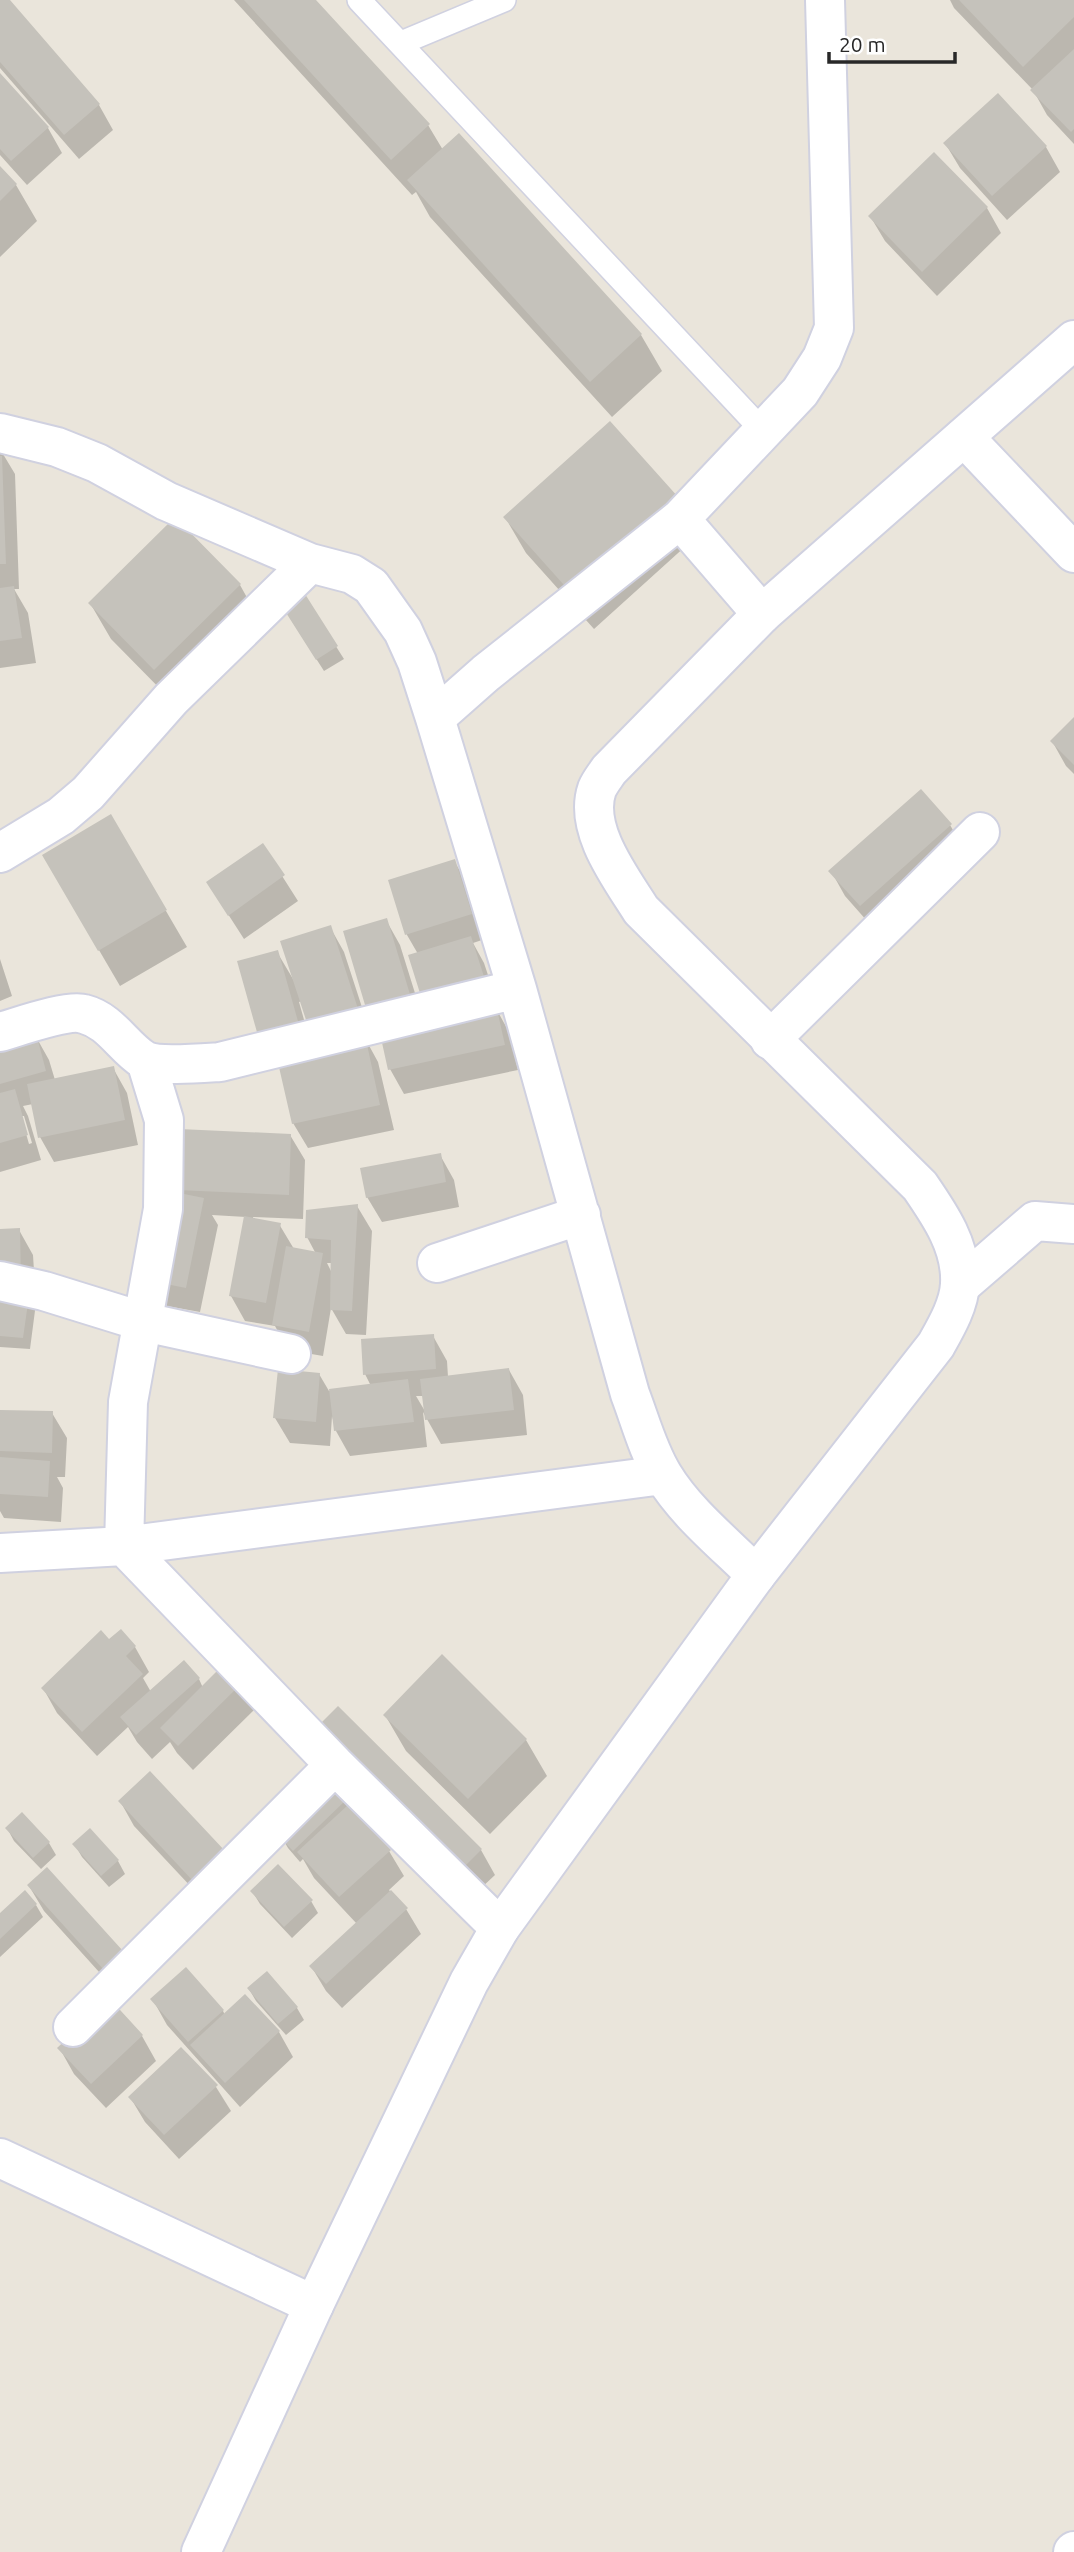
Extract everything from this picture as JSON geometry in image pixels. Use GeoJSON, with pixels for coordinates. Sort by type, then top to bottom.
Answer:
{"type":"FeatureCollection","features":[{"type":"Feature","properties":{"kind":"street"},"geometry":{"type":"LineString","coordinates":[[435,718],[497,664],[680,519],[800,392],[822,358],[834,328],[825,0]]}},
{"type":"Feature","properties":{"kind":"street"},"geometry":{"type":"LineString","coordinates":[[201,2552],[314,2305],[469,1982],[500,1928],[756,1575],[936,1345],[948,1323],[960,1286],[956,1251],[943,1220],[920,1186],[641,910],[600,838],[595,815],[597,790],[608,770],[762,614],[1074,340]]}},
{"type":"Feature","properties":{"kind":"street"},"geometry":{"type":"LineString","coordinates":[[0,433],[57,447],[97,463],[125,476],[166,501],[310,563],[352,574],[371,586],[403,631],[417,662],[435,718],[517,989],[630,1394],[663,1475],[694,1514],[756,1575]]}},
{"type":"Feature","properties":{"kind":"street"},"geometry":{"type":"LineString","coordinates":[[964,437],[1074,553]]}},
{"type":"Feature","properties":{"kind":"street"},"geometry":{"type":"LineString","coordinates":[[680,519],[762,614]]}},
{"type":"Feature","properties":{"kind":"street"},"geometry":{"type":"LineString","coordinates":[[0,852],[61,816],[88,793],[171,699],[310,563]]}},
{"type":"Feature","properties":{"kind":"street"},"geometry":{"type":"LineString","coordinates":[[770,1040],[980,832]]}},
{"type":"Feature","properties":{"kind":"street"},"geometry":{"type":"LineString","coordinates":[[146,1061],[181,1064],[220,1062],[517,989]]}},
{"type":"Feature","properties":{"kind":"street"},"geometry":{"type":"LineString","coordinates":[[0,1032],[52,1017],[83,1013],[110,1027],[146,1061],[164,1121],[163,1209],[128,1402],[124,1546],[335,1765],[500,1928]]}},
{"type":"Feature","properties":{"kind":"street"},"geometry":{"type":"LineString","coordinates":[[437,1263],[581,1215]]}},
{"type":"Feature","properties":{"kind":"street"},"geometry":{"type":"LineString","coordinates":[[960,1286],[1035,1221],[1074,1224]]}},
{"type":"Feature","properties":{"kind":"street"},"geometry":{"type":"LineString","coordinates":[[0,1281],[44,1291],[144,1322],[291,1354]]}},
{"type":"Feature","properties":{"kind":"street"},"geometry":{"type":"LineString","coordinates":[[0,1553],[124,1546],[663,1475]]}},
{"type":"Feature","properties":{"kind":"street"},"geometry":{"type":"LineString","coordinates":[[73,2027],[335,1765]]}},
{"type":"Feature","properties":{"kind":"street"},"geometry":{"type":"LineString","coordinates":[[0,2158],[314,2305]]}},
{"type":"Feature","properties":{"kind":"lane"},"geometry":{"type":"LineString","coordinates":[[359,0],[763,431]]}},
{"type":"Feature","properties":{"kind":"lane"},"geometry":{"type":"LineString","coordinates":[[401,43],[504,0]]}},
{"type":"Feature","properties":{"kind":"building"},"geometry":{"type":"Polygon","coordinates":[[[0,0],[10,0],[100,104],[64,135],[0,62],[0,0]]]}},
{"type":"Feature","properties":{"kind":"building"},"geometry":{"type":"Polygon","coordinates":[[[244,0],[316,0],[430,124],[391,160],[244,0]]]}},
{"type":"Feature","properties":{"kind":"building"},"geometry":{"type":"Polygon","coordinates":[[[959,0],[1074,0],[1074,17],[1023,67],[959,0]]]}},
{"type":"Feature","properties":{"kind":"building"},"geometry":{"type":"Polygon","coordinates":[[[1074,49],[1074,129],[1071,132],[1030,90],[1074,49]]]}},
{"type":"Feature","properties":{"kind":"building"},"geometry":{"type":"Polygon","coordinates":[[[0,73],[49,127],[11,161],[0,149],[0,73]]]}},
{"type":"Feature","properties":{"kind":"building"},"geometry":{"type":"Polygon","coordinates":[[[998,93],[1047,146],[992,196],[943,143],[998,93]]]}},
{"type":"Feature","properties":{"kind":"building"},"geometry":{"type":"Polygon","coordinates":[[[459,133],[642,334],[590,382],[407,180],[459,133]]]}},
{"type":"Feature","properties":{"kind":"building"},"geometry":{"type":"Polygon","coordinates":[[[934,152],[988,207],[922,272],[868,216],[934,152]]]}},
{"type":"Feature","properties":{"kind":"building"},"geometry":{"type":"Polygon","coordinates":[[[0,166],[17,184],[0,201],[0,166]]]}},
{"type":"Feature","properties":{"kind":"building"},"geometry":{"type":"Polygon","coordinates":[[[610,421],[679,498],[572,594],[503,517],[610,421]]]}},
{"type":"Feature","properties":{"kind":"building"},"geometry":{"type":"Polygon","coordinates":[[[2,456],[6,564],[0,564],[2,456]]]}},
{"type":"Feature","properties":{"kind":"building"},"geometry":{"type":"Polygon","coordinates":[[[175,517],[241,584],[154,670],[88,603],[175,517]]]}},
{"type":"Feature","properties":{"kind":"building"},"geometry":{"type":"Polygon","coordinates":[[[14,586],[22,638],[0,641],[0,588],[14,586]]]}},
{"type":"Feature","properties":{"kind":"building"},"geometry":{"type":"Polygon","coordinates":[[[305,594],[338,646],[316,660],[283,608],[305,594]]]}},
{"type":"Feature","properties":{"kind":"building"},"geometry":{"type":"Polygon","coordinates":[[[1074,717],[1074,765],[1050,741],[1074,717]]]}},
{"type":"Feature","properties":{"kind":"building"},"geometry":{"type":"Polygon","coordinates":[[[921,789],[952,824],[860,906],[828,871],[921,789]]]}},
{"type":"Feature","properties":{"kind":"building"},"geometry":{"type":"Polygon","coordinates":[[[111,814],[167,910],[98,951],[42,855],[111,814]]]}},
{"type":"Feature","properties":{"kind":"building"},"geometry":{"type":"Polygon","coordinates":[[[263,843],[285,875],[228,916],[206,882],[263,843]]]}},
{"type":"Feature","properties":{"kind":"building"},"geometry":{"type":"Polygon","coordinates":[[[455,859],[472,914],[405,935],[388,880],[455,859]]]}},
{"type":"Feature","properties":{"kind":"building"},"geometry":{"type":"Polygon","coordinates":[[[387,918],[412,1001],[368,1015],[343,931],[387,918]]]}},
{"type":"Feature","properties":{"kind":"building"},"geometry":{"type":"Polygon","coordinates":[[[331,925],[359,1012],[309,1029],[280,941],[331,925]]]}},
{"type":"Feature","properties":{"kind":"building"},"geometry":{"type":"Polygon","coordinates":[[[471,936],[487,986],[424,1006],[408,955],[471,936]]]}},
{"type":"Feature","properties":{"kind":"building"},"geometry":{"type":"Polygon","coordinates":[[[278,950],[301,1032],[260,1043],[237,961],[278,950]]]}},
{"type":"Feature","properties":{"kind":"building"},"geometry":{"type":"Polygon","coordinates":[[[496,1005],[505,1045],[388,1070],[379,1029],[496,1005]]]}},
{"type":"Feature","properties":{"kind":"building"},"geometry":{"type":"Polygon","coordinates":[[[36,1033],[46,1071],[0,1084],[0,1043],[36,1033]]]}},
{"type":"Feature","properties":{"kind":"building"},"geometry":{"type":"Polygon","coordinates":[[[365,1035],[380,1105],[292,1124],[276,1054],[365,1035]]]}},
{"type":"Feature","properties":{"kind":"building"},"geometry":{"type":"Polygon","coordinates":[[[114,1066],[125,1120],[38,1138],[27,1084],[114,1066]]]}},
{"type":"Feature","properties":{"kind":"building"},"geometry":{"type":"Polygon","coordinates":[[[15,1089],[28,1135],[0,1143],[0,1093],[15,1089]]]}},
{"type":"Feature","properties":{"kind":"building"},"geometry":{"type":"Polygon","coordinates":[[[179,1129],[291,1134],[289,1195],[177,1190],[179,1129]]]}},
{"type":"Feature","properties":{"kind":"building"},"geometry":{"type":"Polygon","coordinates":[[[441,1153],[446,1182],[366,1198],[360,1168],[441,1153]]]}},
{"type":"Feature","properties":{"kind":"building"},"geometry":{"type":"Polygon","coordinates":[[[169,1191],[204,1198],[186,1288],[151,1281],[169,1191]]]}},
{"type":"Feature","properties":{"kind":"building"},"geometry":{"type":"Polygon","coordinates":[[[358,1204],[352,1311],[330,1310],[331,1240],[305,1238],[306,1210],[358,1204]]]}},
{"type":"Feature","properties":{"kind":"building"},"geometry":{"type":"Polygon","coordinates":[[[244,1216],[281,1223],[266,1303],[229,1296],[244,1216]]]}},
{"type":"Feature","properties":{"kind":"building"},"geometry":{"type":"Polygon","coordinates":[[[20,1228],[21,1280],[0,1276],[0,1229],[20,1228]]]}},
{"type":"Feature","properties":{"kind":"building"},"geometry":{"type":"Polygon","coordinates":[[[286,1246],[323,1253],[309,1332],[272,1325],[286,1246]]]}},
{"type":"Feature","properties":{"kind":"building"},"geometry":{"type":"Polygon","coordinates":[[[0,1284],[30,1289],[23,1338],[0,1336],[0,1284]]]}},
{"type":"Feature","properties":{"kind":"building"},"geometry":{"type":"Polygon","coordinates":[[[434,1334],[436,1369],[363,1375],[361,1339],[434,1334]]]}},
{"type":"Feature","properties":{"kind":"building"},"geometry":{"type":"Polygon","coordinates":[[[509,1368],[514,1410],[425,1420],[420,1379],[509,1368]]]}},
{"type":"Feature","properties":{"kind":"building"},"geometry":{"type":"Polygon","coordinates":[[[278,1369],[320,1373],[316,1422],[273,1418],[278,1369]]]}},
{"type":"Feature","properties":{"kind":"building"},"geometry":{"type":"Polygon","coordinates":[[[408,1379],[414,1422],[334,1431],[329,1389],[408,1379]]]}},
{"type":"Feature","properties":{"kind":"building"},"geometry":{"type":"Polygon","coordinates":[[[0,1410],[53,1411],[52,1453],[0,1451],[0,1410]]]}},
{"type":"Feature","properties":{"kind":"building"},"geometry":{"type":"Polygon","coordinates":[[[0,1457],[50,1461],[48,1497],[0,1494],[0,1457]]]}},
{"type":"Feature","properties":{"kind":"building"},"geometry":{"type":"Polygon","coordinates":[[[121,1629],[136,1646],[126,1656],[143,1674],[82,1732],[41,1688],[101,1630],[109,1639],[121,1629]]]}},
{"type":"Feature","properties":{"kind":"building"},"geometry":{"type":"Polygon","coordinates":[[[442,1654],[527,1739],[468,1799],[383,1715],[442,1654]]]}},
{"type":"Feature","properties":{"kind":"building"},"geometry":{"type":"Polygon","coordinates":[[[184,1660],[200,1678],[136,1735],[120,1717],[184,1660]]]}},
{"type":"Feature","properties":{"kind":"building"},"geometry":{"type":"Polygon","coordinates":[[[222,1666],[241,1684],[178,1746],[160,1728],[222,1666]]]}},
{"type":"Feature","properties":{"kind":"building"},"geometry":{"type":"Polygon","coordinates":[[[338,1706],[482,1849],[465,1866],[321,1723],[338,1706]]]}},
{"type":"Feature","properties":{"kind":"building"},"geometry":{"type":"Polygon","coordinates":[[[150,1771],[226,1852],[194,1882],[118,1801],[150,1771]]]}},
{"type":"Feature","properties":{"kind":"building"},"geometry":{"type":"Polygon","coordinates":[[[332,1785],[346,1800],[293,1851],[278,1835],[332,1785]]]}},
{"type":"Feature","properties":{"kind":"building"},"geometry":{"type":"Polygon","coordinates":[[[348,1805],[391,1850],[339,1897],[297,1852],[348,1805]]]}},
{"type":"Feature","properties":{"kind":"building"},"geometry":{"type":"Polygon","coordinates":[[[22,1812],[50,1842],[33,1858],[5,1828],[22,1812]]]}},
{"type":"Feature","properties":{"kind":"building"},"geometry":{"type":"Polygon","coordinates":[[[90,1828],[119,1860],[101,1876],[72,1844],[90,1828]]]}},
{"type":"Feature","properties":{"kind":"building"},"geometry":{"type":"Polygon","coordinates":[[[278,1864],[313,1900],[284,1927],[250,1891],[278,1864]]]}},
{"type":"Feature","properties":{"kind":"building"},"geometry":{"type":"Polygon","coordinates":[[[47,1867],[123,1951],[103,1969],[27,1885],[47,1867]]]}},
{"type":"Feature","properties":{"kind":"building"},"geometry":{"type":"Polygon","coordinates":[[[25,1890],[37,1904],[0,1939],[0,1913],[25,1890]]]}},
{"type":"Feature","properties":{"kind":"building"},"geometry":{"type":"Polygon","coordinates":[[[391,1890],[408,1908],[326,1984],[309,1966],[391,1890]]]}},
{"type":"Feature","properties":{"kind":"building"},"geometry":{"type":"Polygon","coordinates":[[[186,1967],[224,2010],[188,2042],[150,1999],[186,1967]]]}},
{"type":"Feature","properties":{"kind":"building"},"geometry":{"type":"Polygon","coordinates":[[[267,1971],[298,2007],[278,2024],[247,1988],[267,1971]]]}},
{"type":"Feature","properties":{"kind":"building"},"geometry":{"type":"Polygon","coordinates":[[[245,1994],[280,2031],[225,2083],[190,2045],[245,1994]]]}},
{"type":"Feature","properties":{"kind":"building"},"geometry":{"type":"Polygon","coordinates":[[[110,1999],[143,2035],[91,2084],[57,2048],[110,1999]]]}},
{"type":"Feature","properties":{"kind":"building"},"geometry":{"type":"Polygon","coordinates":[[[181,2047],[218,2085],[164,2135],[128,2097],[181,2047]]]}}]}
